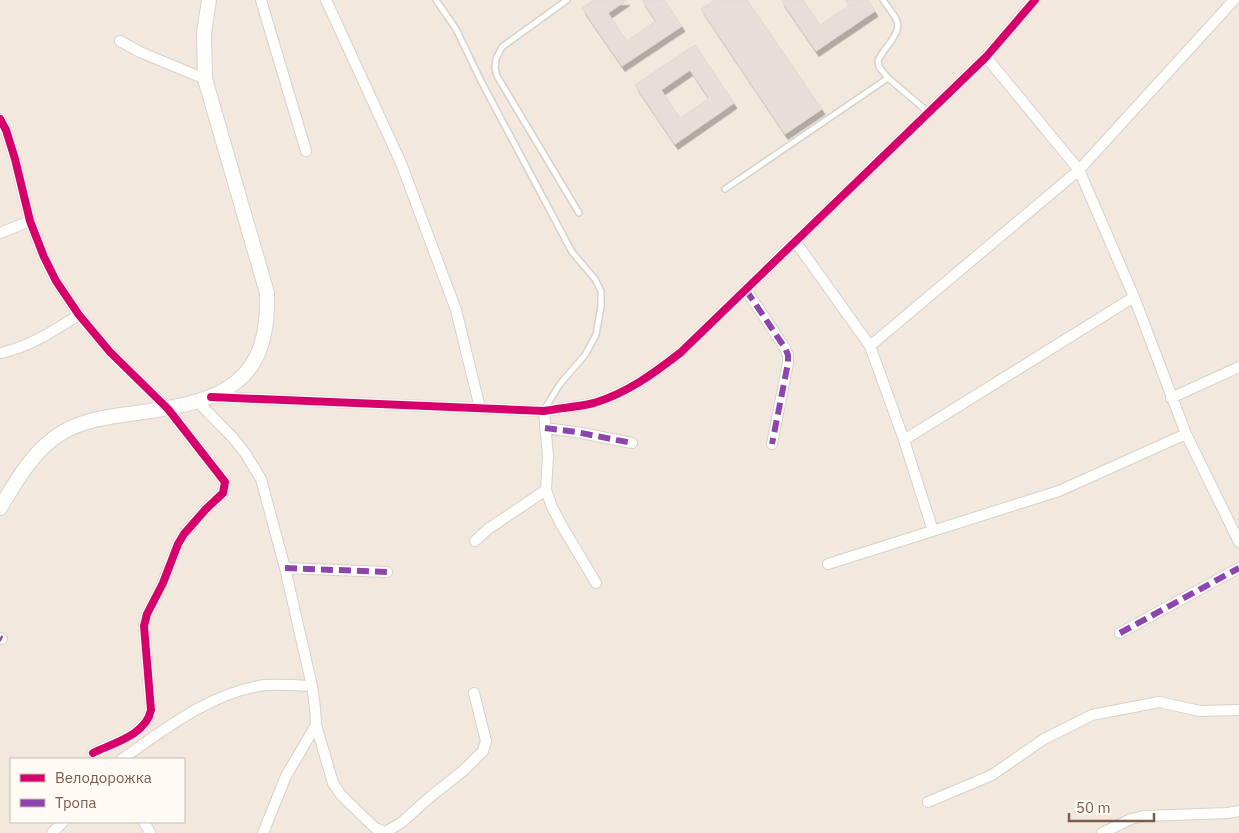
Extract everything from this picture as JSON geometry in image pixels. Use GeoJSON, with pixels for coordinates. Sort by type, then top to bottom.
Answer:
{"type":"FeatureCollection","features":[{"type":"Feature","properties":{"kind":"street"},"geometry":{"type":"LineString","coordinates":[[0,508],[30,463],[46,445],[61,433],[80,424],[103,418],[168,409],[211,397],[229,388],[246,375],[255,362],[263,341],[268,317],[267,293],[204,78],[204,33],[209,0]]}},
{"type":"Feature","properties":{"kind":"street"},"geometry":{"type":"LineString","coordinates":[[260,0],[306,151]]}},
{"type":"Feature","properties":{"kind":"street"},"geometry":{"type":"LineString","coordinates":[[326,0],[402,164],[456,310],[480,408]]}},
{"type":"Feature","properties":{"kind":"street"},"geometry":{"type":"LineString","coordinates":[[211,397],[544,411],[592,403],[611,397],[648,378],[680,353],[986,57],[1035,0]]}},
{"type":"Feature","properties":{"kind":"street"},"geometry":{"type":"LineString","coordinates":[[870,346],[1079,170],[1234,0]]}},
{"type":"Feature","properties":{"kind":"street"},"geometry":{"type":"LineString","coordinates":[[120,41],[140,52],[204,78]]}},
{"type":"Feature","properties":{"kind":"street"},"geometry":{"type":"LineString","coordinates":[[986,57],[1079,170],[1134,297],[1186,434],[1239,542]]}},
{"type":"Feature","properties":{"kind":"street"},"geometry":{"type":"LineString","coordinates":[[0,119],[6,130],[15,159],[30,221],[56,281],[79,315],[110,352],[168,409],[223,477],[225,482],[223,493],[204,510],[178,544],[163,582],[147,614],[144,626],[151,710],[149,719],[136,732],[93,754]]}},
{"type":"Feature","properties":{"kind":"street"},"geometry":{"type":"LineString","coordinates":[[0,233],[30,221]]}},
{"type":"Feature","properties":{"kind":"street"},"geometry":{"type":"LineString","coordinates":[[795,241],[870,346],[904,440],[933,531]]}},
{"type":"Feature","properties":{"kind":"street"},"geometry":{"type":"LineString","coordinates":[[746,290],[788,355],[772,444]]}},
{"type":"Feature","properties":{"kind":"street"},"geometry":{"type":"LineString","coordinates":[[904,440],[1134,297]]}},
{"type":"Feature","properties":{"kind":"street"},"geometry":{"type":"LineString","coordinates":[[0,353],[14,350],[42,339],[79,315]]}},
{"type":"Feature","properties":{"kind":"street"},"geometry":{"type":"LineString","coordinates":[[1171,398],[1239,367]]}},
{"type":"Feature","properties":{"kind":"street"},"geometry":{"type":"LineString","coordinates":[[197,401],[234,439],[261,479],[285,568],[312,686],[316,725],[333,783],[341,795],[375,828],[385,832],[401,823],[483,751],[486,741],[474,693]]}},
{"type":"Feature","properties":{"kind":"street"},"geometry":{"type":"LineString","coordinates":[[544,411],[548,457],[546,490],[562,526],[596,583]]}},
{"type":"Feature","properties":{"kind":"street"},"geometry":{"type":"LineString","coordinates":[[545,428],[632,443]]}},
{"type":"Feature","properties":{"kind":"street"},"geometry":{"type":"LineString","coordinates":[[828,564],[1059,491],[1186,434]]}},
{"type":"Feature","properties":{"kind":"street"},"geometry":{"type":"LineString","coordinates":[[475,541],[488,529],[546,490]]}},
{"type":"Feature","properties":{"kind":"street"},"geometry":{"type":"LineString","coordinates":[[285,568],[387,572]]}},
{"type":"Feature","properties":{"kind":"street"},"geometry":{"type":"LineString","coordinates":[[1120,633],[1239,568]]}},
{"type":"Feature","properties":{"kind":"street"},"geometry":{"type":"LineString","coordinates":[[123,758],[201,706],[263,686],[277,684],[312,686]]}},
{"type":"Feature","properties":{"kind":"street"},"geometry":{"type":"LineString","coordinates":[[928,802],[992,775],[1044,739],[1092,715],[1159,702],[1200,710],[1239,710]]}},
{"type":"Feature","properties":{"kind":"street"},"geometry":{"type":"LineString","coordinates":[[263,833],[286,776],[316,725]]}},
{"type":"Feature","properties":{"kind":"street"},"geometry":{"type":"LineString","coordinates":[[1102,833],[1131,819],[1144,816],[1239,811]]}},
{"type":"Feature","properties":{"kind":"street"},"geometry":{"type":"LineString","coordinates":[[52,833],[62,823]]}},
{"type":"Feature","properties":{"kind":"lane"},"geometry":{"type":"LineString","coordinates":[[436,0],[456,29],[481,81],[572,252],[595,279],[601,291],[600,323],[596,335],[585,355],[560,384],[544,411]]}},
{"type":"Feature","properties":{"kind":"lane"},"geometry":{"type":"LineString","coordinates":[[567,0],[502,47],[496,59],[495,68],[497,76],[579,212]]}},
{"type":"Feature","properties":{"kind":"lane"},"geometry":{"type":"LineString","coordinates":[[883,0],[899,27],[897,34],[878,61],[879,67],[888,78],[928,112]]}},
{"type":"Feature","properties":{"kind":"lane"},"geometry":{"type":"LineString","coordinates":[[725,189],[888,78]]}},
{"type":"Feature","properties":{"kind":"shaded area"},"geometry":{"type":"Polygon","coordinates":[[[0,0],[1239,0],[1239,833],[0,833],[0,0]]]}},
{"type":"Feature","properties":{"kind":"building"},"geometry":{"type":"Polygon","coordinates":[[[594,0],[627,0],[608,13],[627,41],[656,21],[642,0],[664,0],[682,26],[622,66],[582,8],[594,0]]]}},
{"type":"Feature","properties":{"kind":"building"},"geometry":{"type":"Polygon","coordinates":[[[715,0],[747,0],[822,109],[785,134],[701,9],[715,0]]]}},
{"type":"Feature","properties":{"kind":"building"},"geometry":{"type":"Polygon","coordinates":[[[781,0],[803,0],[820,25],[849,6],[845,0],[868,0],[875,11],[816,51],[781,0]]]}},
{"type":"Feature","properties":{"kind":"building"},"geometry":{"type":"Polygon","coordinates":[[[695,45],[734,103],[675,144],[635,85],[695,45]],[[690,70],[661,90],[680,118],[709,98],[690,70]]]}},
{"type":"Feature","properties":{"kind":"marked path"},"geometry":{"type":"LineString","coordinates":[[746,290],[788,355],[772,444]]}},
{"type":"Feature","properties":{"kind":"marked path"},"geometry":{"type":"LineString","coordinates":[[545,428],[632,443]]}},
{"type":"Feature","properties":{"kind":"marked path"},"geometry":{"type":"LineString","coordinates":[[285,568],[387,572]]}},
{"type":"Feature","properties":{"kind":"marked path"},"geometry":{"type":"LineString","coordinates":[[1120,633],[1239,568]]}},
{"type":"Feature","properties":{"kind":"cycle path"},"geometry":{"type":"LineString","coordinates":[[211,397],[544,411],[582,406],[618,394],[650,375],[680,353],[986,57],[1035,0]]}},
{"type":"Feature","properties":{"kind":"cycle path"},"geometry":{"type":"LineString","coordinates":[[0,119],[6,130],[15,159],[30,221],[56,281],[79,315],[110,352],[168,409],[225,482],[223,493],[205,510],[184,534],[178,544],[163,583],[147,614],[144,626],[151,710],[148,719],[143,726],[128,737],[93,753]]}}]}
